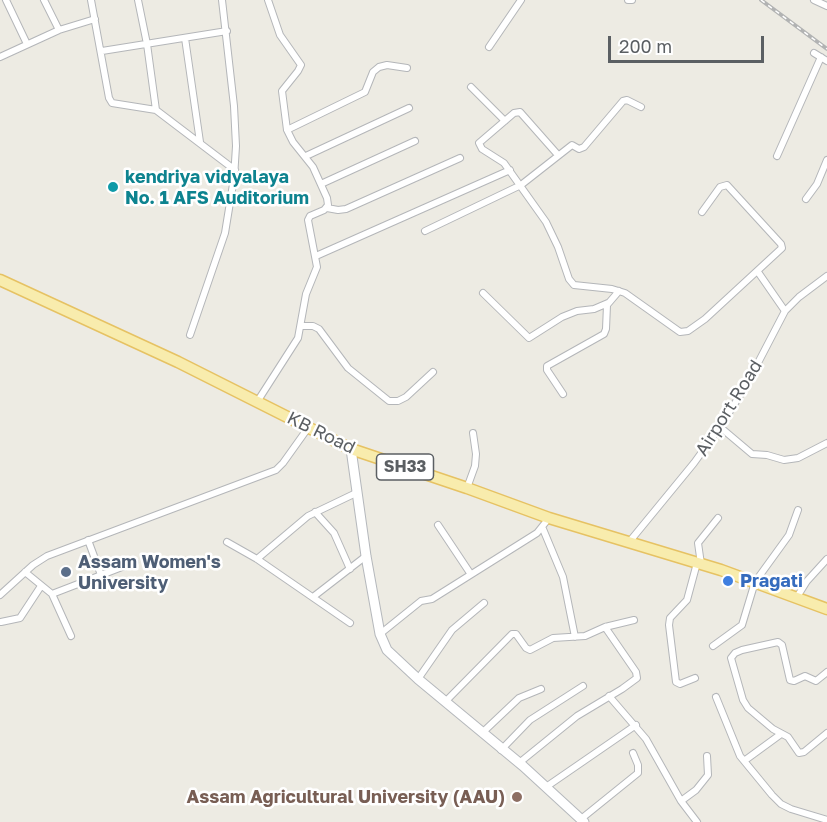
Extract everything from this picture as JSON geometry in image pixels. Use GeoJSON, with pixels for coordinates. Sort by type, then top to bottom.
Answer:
{"type":"FeatureCollection","features":[{"type":"Feature","properties":{"kind":"main road","name":"KB Road"},"geometry":{"type":"LineString","coordinates":[[0,280],[178,362],[351,449],[549,518],[699,563],[827,609]]}},
{"type":"Feature","properties":{"kind":"main road"},"geometry":{"type":"LineString","coordinates":[[351,449],[356,493],[380,634],[391,655],[519,763],[582,821]]}},
{"type":"Feature","properties":{"kind":"street"},"geometry":{"type":"LineString","coordinates":[[6,0],[27,44]]}},
{"type":"Feature","properties":{"kind":"street"},"geometry":{"type":"LineString","coordinates":[[44,0],[59,30]]}},
{"type":"Feature","properties":{"kind":"street"},"geometry":{"type":"LineString","coordinates":[[91,0],[109,98],[112,103],[156,110],[235,170]]}},
{"type":"Feature","properties":{"kind":"street"},"geometry":{"type":"LineString","coordinates":[[138,0],[156,110]]}},
{"type":"Feature","properties":{"kind":"street"},"geometry":{"type":"LineString","coordinates":[[190,335],[225,233],[235,170],[236,129],[222,0]]}},
{"type":"Feature","properties":{"kind":"street"},"geometry":{"type":"LineString","coordinates":[[268,0],[280,35],[301,65],[282,91],[287,130],[293,142],[306,156],[321,183],[328,202],[327,208]]}},
{"type":"Feature","properties":{"kind":"street"},"geometry":{"type":"LineString","coordinates":[[489,47],[521,0]]}},
{"type":"Feature","properties":{"kind":"street"},"geometry":{"type":"LineString","coordinates":[[814,0],[827,6]]}},
{"type":"Feature","properties":{"kind":"street"},"geometry":{"type":"LineString","coordinates":[[0,57],[59,30],[95,19]]}},
{"type":"Feature","properties":{"kind":"street"},"geometry":{"type":"LineString","coordinates":[[102,51],[226,31]]}},
{"type":"Feature","properties":{"kind":"street"},"geometry":{"type":"LineString","coordinates":[[185,38],[200,142]]}},
{"type":"Feature","properties":{"kind":"street"},"geometry":{"type":"LineString","coordinates":[[777,156],[824,59],[814,53]]}},
{"type":"Feature","properties":{"kind":"street"},"geometry":{"type":"LineString","coordinates":[[287,130],[365,92],[373,72],[379,67],[387,65],[407,68]]}},
{"type":"Feature","properties":{"kind":"street"},"geometry":{"type":"LineString","coordinates":[[471,87],[505,121]]}},
{"type":"Feature","properties":{"kind":"street"},"geometry":{"type":"LineString","coordinates":[[425,231],[521,185],[572,145],[579,149],[584,147],[623,101],[627,100],[641,107]]}},
{"type":"Feature","properties":{"kind":"street"},"geometry":{"type":"LineString","coordinates":[[306,156],[409,108]]}},
{"type":"Feature","properties":{"kind":"street"},"geometry":{"type":"LineString","coordinates":[[558,155],[522,113],[517,112],[480,141],[479,146],[501,160],[521,185],[551,231],[571,283],[578,287],[619,291],[675,329],[684,332],[705,319],[758,272],[780,251],[782,245],[728,185],[722,185],[702,212]]}},
{"type":"Feature","properties":{"kind":"street"},"geometry":{"type":"LineString","coordinates":[[321,183],[415,141]]}},
{"type":"Feature","properties":{"kind":"street"},"geometry":{"type":"LineString","coordinates":[[257,402],[292,349],[301,326],[306,294],[317,267],[308,220],[310,216],[327,208],[346,209],[460,158]]}},
{"type":"Feature","properties":{"kind":"street"},"geometry":{"type":"LineString","coordinates":[[806,199],[818,184],[827,160]]}},
{"type":"Feature","properties":{"kind":"street"},"geometry":{"type":"LineString","coordinates":[[316,256],[510,170]]}},
{"type":"Feature","properties":{"kind":"street"},"geometry":{"type":"LineString","coordinates":[[758,272],[785,311]]}},
{"type":"Feature","properties":{"kind":"street","name":"Airport Road"},"geometry":{"type":"LineString","coordinates":[[630,542],[720,427],[747,384],[785,311],[827,276]]}},
{"type":"Feature","properties":{"kind":"street"},"geometry":{"type":"LineString","coordinates":[[483,293],[531,339],[561,316],[594,309],[608,303],[619,291]]}},
{"type":"Feature","properties":{"kind":"street"},"geometry":{"type":"LineString","coordinates":[[563,394],[547,370],[547,366],[604,334],[608,303]]}},
{"type":"Feature","properties":{"kind":"street"},"geometry":{"type":"LineString","coordinates":[[301,326],[313,326],[319,329],[348,368],[389,401],[398,401],[406,397],[433,372]]}},
{"type":"Feature","properties":{"kind":"street"},"geometry":{"type":"LineString","coordinates":[[720,427],[752,454],[784,460],[798,458],[827,443]]}},
{"type":"Feature","properties":{"kind":"street"},"geometry":{"type":"LineString","coordinates":[[0,595],[47,556],[276,470],[308,428]]}},
{"type":"Feature","properties":{"kind":"street"},"geometry":{"type":"LineString","coordinates":[[467,488],[475,466],[473,434]]}},
{"type":"Feature","properties":{"kind":"street"},"geometry":{"type":"LineString","coordinates":[[257,559],[299,521],[356,493]]}},
{"type":"Feature","properties":{"kind":"street"},"geometry":{"type":"LineString","coordinates":[[713,646],[742,626],[754,582],[789,536],[798,510]]}},
{"type":"Feature","properties":{"kind":"street"},"geometry":{"type":"LineString","coordinates":[[315,512],[334,533],[350,569]]}},
{"type":"Feature","properties":{"kind":"street"},"geometry":{"type":"LineString","coordinates":[[380,634],[421,601],[432,598],[543,529],[549,518]]}},
{"type":"Feature","properties":{"kind":"street"},"geometry":{"type":"LineString","coordinates":[[695,678],[680,684],[676,682],[670,618],[687,600],[699,563],[698,543],[718,518]]}},
{"type":"Feature","properties":{"kind":"street"},"geometry":{"type":"LineString","coordinates":[[438,525],[470,573]]}},
{"type":"Feature","properties":{"kind":"street"},"geometry":{"type":"LineString","coordinates":[[543,529],[563,577],[576,637]]}},
{"type":"Feature","properties":{"kind":"street"},"geometry":{"type":"LineString","coordinates":[[88,540],[102,575]]}},
{"type":"Feature","properties":{"kind":"street"},"geometry":{"type":"LineString","coordinates":[[227,542],[257,559],[350,623]]}},
{"type":"Feature","properties":{"kind":"street"},"geometry":{"type":"LineString","coordinates":[[313,597],[366,556]]}},
{"type":"Feature","properties":{"kind":"street"},"geometry":{"type":"LineString","coordinates":[[796,597],[827,559]]}},
{"type":"Feature","properties":{"kind":"street"},"geometry":{"type":"LineString","coordinates":[[52,594],[135,562]]}},
{"type":"Feature","properties":{"kind":"street"},"geometry":{"type":"LineString","coordinates":[[25,572],[52,594],[71,636]]}},
{"type":"Feature","properties":{"kind":"street"},"geometry":{"type":"LineString","coordinates":[[1,622],[20,618],[41,586]]}},
{"type":"Feature","properties":{"kind":"street"},"geometry":{"type":"LineString","coordinates":[[418,680],[452,630],[484,603]]}},
{"type":"Feature","properties":{"kind":"street"},"geometry":{"type":"LineString","coordinates":[[445,702],[512,634],[516,634],[530,650],[554,638],[585,636],[605,627],[634,620]]}},
{"type":"Feature","properties":{"kind":"street"},"geometry":{"type":"LineString","coordinates":[[519,763],[577,716],[622,689],[637,676],[605,627]]}},
{"type":"Feature","properties":{"kind":"street"},"geometry":{"type":"LineString","coordinates":[[827,672],[816,681],[805,676],[794,681],[790,680],[780,642],[742,650],[732,655],[731,662],[745,704],[781,734],[788,737],[801,754],[827,733]]}},
{"type":"Feature","properties":{"kind":"street"},"geometry":{"type":"LineString","coordinates":[[501,750],[530,720],[583,686]]}},
{"type":"Feature","properties":{"kind":"street"},"geometry":{"type":"LineString","coordinates":[[482,733],[519,698],[541,689]]}},
{"type":"Feature","properties":{"kind":"street"},"geometry":{"type":"LineString","coordinates":[[609,696],[636,725],[681,801],[697,822]]}},
{"type":"Feature","properties":{"kind":"street"},"geometry":{"type":"LineString","coordinates":[[716,697],[737,750],[781,804],[809,816],[827,820]]}},
{"type":"Feature","properties":{"kind":"street"},"geometry":{"type":"LineString","coordinates":[[546,787],[636,725]]}},
{"type":"Feature","properties":{"kind":"street"},"geometry":{"type":"LineString","coordinates":[[744,761],[781,734]]}},
{"type":"Feature","properties":{"kind":"street"},"geometry":{"type":"LineString","coordinates":[[582,821],[638,773],[638,765],[633,753]]}},
{"type":"Feature","properties":{"kind":"street"},"geometry":{"type":"LineString","coordinates":[[681,801],[696,790],[708,775],[706,756]]}},
{"type":"Feature","properties":{"kind":"railway"},"geometry":{"type":"LineString","coordinates":[[761,0],[827,49]]}},
{"type":"Feature","properties":{"kind":"place","name":"kendriya vidyalaya No. 1 AFS Auditorium"},"geometry":{"type":"Point","coordinates":[113,187]}},
{"type":"Feature","properties":{"kind":"place","name":"Assam Women's University"},"geometry":{"type":"Point","coordinates":[66,572]}},
{"type":"Feature","properties":{"kind":"place","name":"Pragati"},"geometry":{"type":"Point","coordinates":[728,581]}},
{"type":"Feature","properties":{"kind":"place","name":"Assam Agricultural University (AAU)"},"geometry":{"type":"Point","coordinates":[517,797]}}]}
